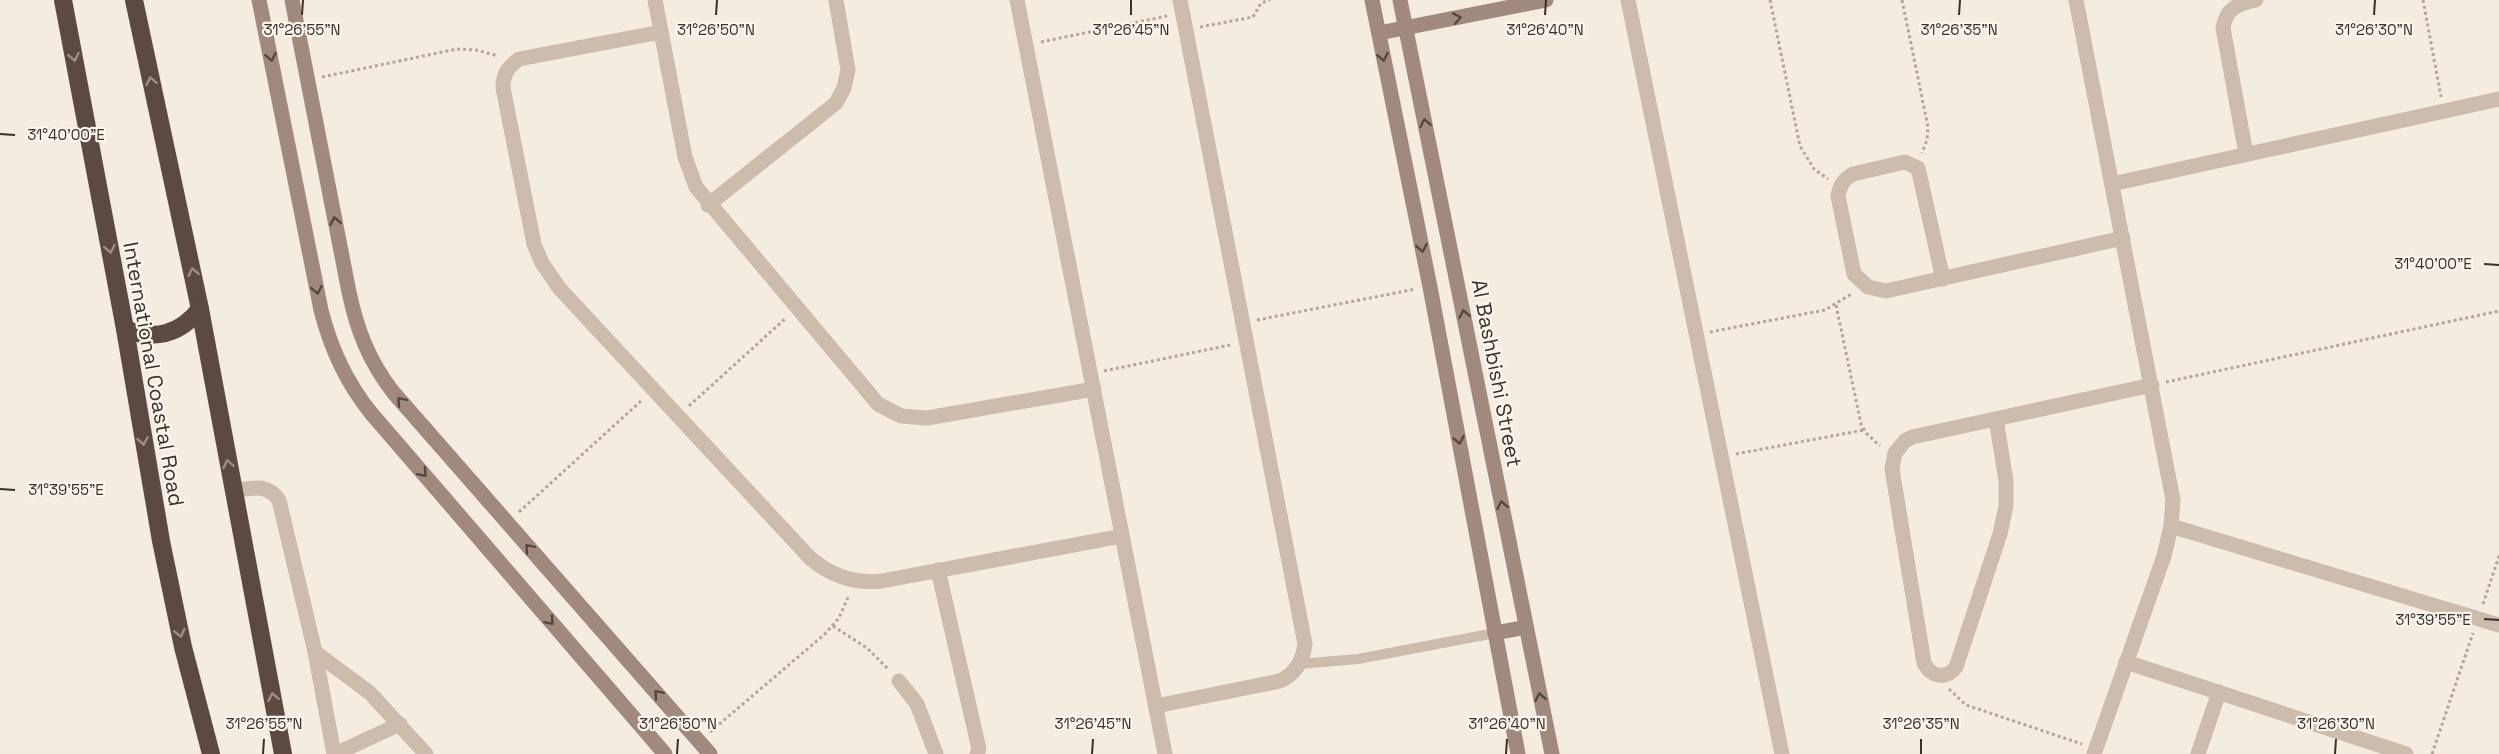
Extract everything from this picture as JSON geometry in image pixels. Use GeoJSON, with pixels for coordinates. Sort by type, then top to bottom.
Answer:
{"type":"FeatureCollection","features":[{"type":"Feature","properties":{"kind":"highway","name":"International Coastal Road"},"geometry":{"type":"LineString","coordinates":[[63,0],[125,329],[163,552],[183,647],[211,754]]}},
{"type":"Feature","properties":{"kind":"highway"},"geometry":{"type":"LineString","coordinates":[[134,0],[200,309],[283,754]]}},
{"type":"Feature","properties":{"kind":"highway"},"geometry":{"type":"LineString","coordinates":[[125,329],[153,336],[167,334],[180,329],[192,320],[200,309]]}},
{"type":"Feature","properties":{"kind":"main road"},"geometry":{"type":"LineString","coordinates":[[259,0],[321,310],[334,355],[344,376],[371,413],[665,754]]}},
{"type":"Feature","properties":{"kind":"main road"},"geometry":{"type":"LineString","coordinates":[[292,0],[352,309],[369,357],[393,392],[711,754]]}},
{"type":"Feature","properties":{"kind":"main road"},"geometry":{"type":"LineString","coordinates":[[1372,0],[1430,287],[1518,754]]}},
{"type":"Feature","properties":{"kind":"main road","name":"Al Bashbishi Street"},"geometry":{"type":"LineString","coordinates":[[1400,0],[1552,754]]}},
{"type":"Feature","properties":{"kind":"main road"},"geometry":{"type":"LineString","coordinates":[[1379,33],[1546,0]]}},
{"type":"Feature","properties":{"kind":"main road"},"geometry":{"type":"LineString","coordinates":[[1496,633],[1526,627]]}},
{"type":"Feature","properties":{"kind":"street"},"geometry":{"type":"LineString","coordinates":[[655,0],[687,167],[696,187],[708,205],[869,396],[889,411],[901,416],[927,418],[1092,381]]}},
{"type":"Feature","properties":{"kind":"street"},"geometry":{"type":"LineString","coordinates":[[708,205],[836,103],[844,88],[848,70],[836,0]]}},
{"type":"Feature","properties":{"kind":"street"},"geometry":{"type":"LineString","coordinates":[[1017,0],[1165,754]]}},
{"type":"Feature","properties":{"kind":"street"},"geometry":{"type":"LineString","coordinates":[[1628,0],[1782,754]]}},
{"type":"Feature","properties":{"kind":"street"},"geometry":{"type":"LineString","coordinates":[[2076,0],[2172,487],[2171,526],[2164,556],[2094,751]]}},
{"type":"Feature","properties":{"kind":"street"},"geometry":{"type":"LineString","coordinates":[[2246,154],[2223,28],[2227,15],[2233,7],[2256,0]]}},
{"type":"Feature","properties":{"kind":"street"},"geometry":{"type":"LineString","coordinates":[[1156,706],[1280,681],[1291,674],[1299,664],[1305,644],[1182,6]]}},
{"type":"Feature","properties":{"kind":"street"},"geometry":{"type":"LineString","coordinates":[[661,32],[526,57],[513,63],[504,74],[503,88],[534,244],[542,263],[560,289],[810,558],[829,572],[851,580],[882,581],[1122,536]]}},
{"type":"Feature","properties":{"kind":"street"},"geometry":{"type":"LineString","coordinates":[[2112,184],[2499,99]]}},
{"type":"Feature","properties":{"kind":"street"},"geometry":{"type":"LineString","coordinates":[[1943,279],[1921,172],[1914,164],[1900,163],[1852,174],[1841,184],[1838,196],[1854,274],[1862,284],[1874,290],[1886,291],[1943,279],[2123,238]]}},
{"type":"Feature","properties":{"kind":"street"},"geometry":{"type":"LineString","coordinates":[[1996,419],[2006,481],[2003,520],[1956,667],[1943,676],[1931,674],[1924,663],[1892,469],[1895,453],[1905,441],[1912,437],[2152,385]]}},
{"type":"Feature","properties":{"kind":"street"},"geometry":{"type":"LineString","coordinates":[[234,491],[260,486],[275,494],[279,500],[315,652],[335,754],[400,724]]}},
{"type":"Feature","properties":{"kind":"street"},"geometry":{"type":"LineString","coordinates":[[2171,526],[2499,625]]}},
{"type":"Feature","properties":{"kind":"street"},"geometry":{"type":"LineString","coordinates":[[938,570],[979,749],[977,754]]}},
{"type":"Feature","properties":{"kind":"street"},"geometry":{"type":"LineString","coordinates":[[315,652],[370,693],[426,754]]}},
{"type":"Feature","properties":{"kind":"street"},"geometry":{"type":"LineString","coordinates":[[2126,662],[2406,754]]}},
{"type":"Feature","properties":{"kind":"street"},"geometry":{"type":"LineString","coordinates":[[899,681],[917,704],[936,754]]}},
{"type":"Feature","properties":{"kind":"street"},"geometry":{"type":"LineString","coordinates":[[2198,754],[2219,692]]}},
{"type":"Feature","properties":{"kind":"lane"},"geometry":{"type":"LineString","coordinates":[[1299,664],[1358,659],[1496,633]]}},
{"type":"Feature","properties":{"kind":"path"},"geometry":{"type":"LineString","coordinates":[[1186,30],[1253,17],[1261,3],[1270,0]]}},
{"type":"Feature","properties":{"kind":"path"},"geometry":{"type":"LineString","coordinates":[[1770,0],[1800,146],[1814,169],[1822,176],[1841,184]]}},
{"type":"Feature","properties":{"kind":"path"},"geometry":{"type":"LineString","coordinates":[[1902,0],[1928,127],[1925,147],[1914,164]]}},
{"type":"Feature","properties":{"kind":"path"},"geometry":{"type":"LineString","coordinates":[[2423,0],[2444,111]]}},
{"type":"Feature","properties":{"kind":"path"},"geometry":{"type":"LineString","coordinates":[[1026,45],[1182,6]]}},
{"type":"Feature","properties":{"kind":"path"},"geometry":{"type":"LineString","coordinates":[[307,80],[457,49],[486,52],[513,63]]}},
{"type":"Feature","properties":{"kind":"path"},"geometry":{"type":"LineString","coordinates":[[1697,334],[1825,310],[1836,305],[1862,284]]}},
{"type":"Feature","properties":{"kind":"path"},"geometry":{"type":"LineString","coordinates":[[1244,323],[1430,287]]}},
{"type":"Feature","properties":{"kind":"path"},"geometry":{"type":"LineString","coordinates":[[1836,305],[1861,424],[1874,442],[1895,453]]}},
{"type":"Feature","properties":{"kind":"path"},"geometry":{"type":"LineString","coordinates":[[678,416],[797,309]]}},
{"type":"Feature","properties":{"kind":"path"},"geometry":{"type":"LineString","coordinates":[[2152,385],[2499,311]]}},
{"type":"Feature","properties":{"kind":"path"},"geometry":{"type":"LineString","coordinates":[[1092,381],[1247,341]]}},
{"type":"Feature","properties":{"kind":"path"},"geometry":{"type":"LineString","coordinates":[[507,523],[653,390]]}},
{"type":"Feature","properties":{"kind":"path"},"geometry":{"type":"LineString","coordinates":[[1722,457],[1864,430]]}},
{"type":"Feature","properties":{"kind":"path"},"geometry":{"type":"LineString","coordinates":[[2432,754],[2499,556]]}},
{"type":"Feature","properties":{"kind":"path"},"geometry":{"type":"LineString","coordinates":[[699,741],[832,626],[845,606],[851,580]]}},
{"type":"Feature","properties":{"kind":"path"},"geometry":{"type":"LineString","coordinates":[[832,626],[867,648],[899,681]]}},
{"type":"Feature","properties":{"kind":"path"},"geometry":{"type":"LineString","coordinates":[[1943,676],[1949,690],[1966,705],[2094,751]]}}]}
